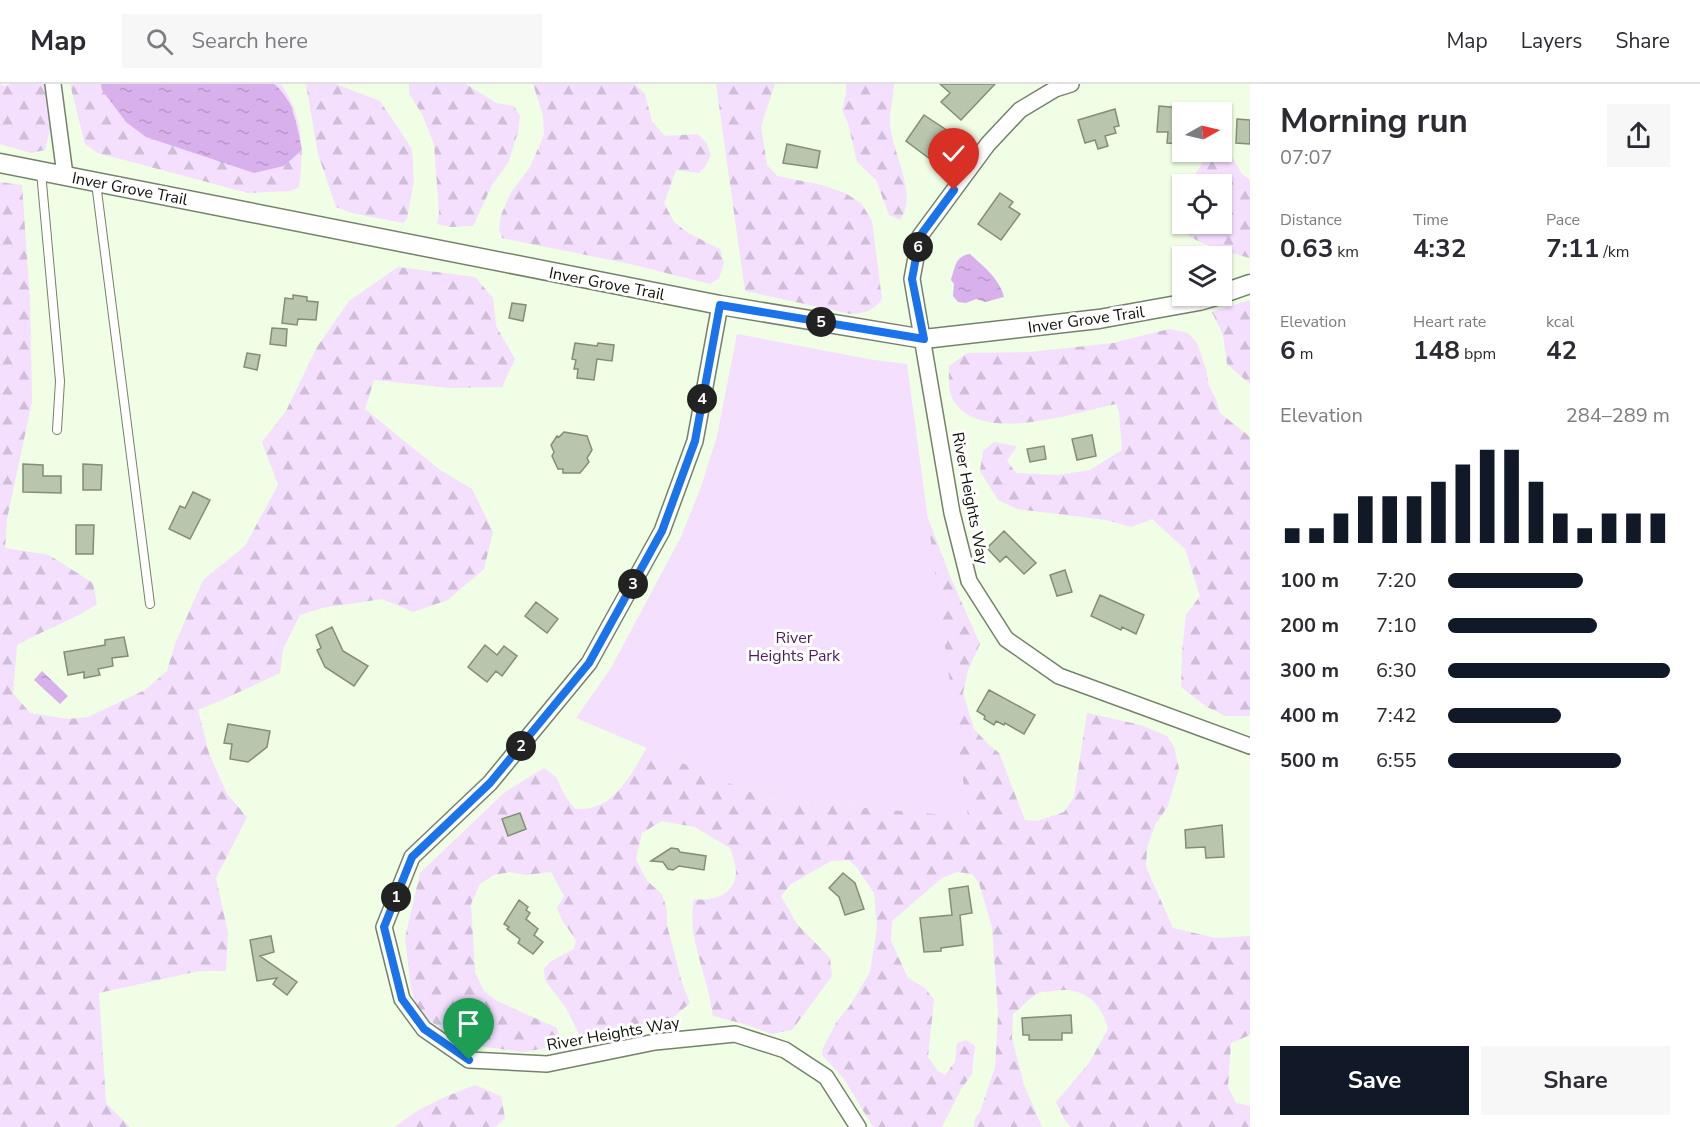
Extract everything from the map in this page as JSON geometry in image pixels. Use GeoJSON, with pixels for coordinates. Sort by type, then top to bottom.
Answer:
{"type":"FeatureCollection","features":[{"type":"Feature","properties":{"kind":"street"},"geometry":{"type":"LineString","coordinates":[[53,84],[65,175]]}},
{"type":"Feature","properties":{"kind":"street","name":"River Heights Way"},"geometry":{"type":"LineString","coordinates":[[1071,84],[1055,89],[1020,110],[988,144],[920,236],[912,279],[952,513],[969,581],[1006,639],[1059,676],[1250,746]]}},
{"type":"Feature","properties":{"kind":"street","name":"Inver Grove Trail"},"geometry":{"type":"LineString","coordinates":[[0,163],[720,305],[924,339],[1099,319],[1172,306]]}},
{"type":"Feature","properties":{"kind":"street"},"geometry":{"type":"LineString","coordinates":[[1232,290],[1250,284]]}},
{"type":"Feature","properties":{"kind":"street","name":"River Heights Way"},"geometry":{"type":"LineString","coordinates":[[720,305],[695,441],[662,531],[589,663],[490,783],[412,857],[384,927],[402,999],[424,1029],[469,1060],[547,1064],[655,1041],[735,1034],[785,1050],[826,1077],[858,1127]]}},
{"type":"Feature","properties":{"kind":"lane"},"geometry":{"type":"LineString","coordinates":[[41,171],[60,381],[57,430]]}},
{"type":"Feature","properties":{"kind":"lane"},"geometry":{"type":"LineString","coordinates":[[96,182],[150,604]]}},
{"type":"Feature","properties":{"kind":"green space"},"geometry":{"type":"Polygon","coordinates":[[[0,84],[4,86],[47,84],[50,129],[45,150],[31,153],[0,144],[0,84]]]}},
{"type":"Feature","properties":{"kind":"green space"},"geometry":{"type":"Polygon","coordinates":[[[70,84],[281,84],[289,97],[298,121],[302,146],[299,187],[291,191],[248,193],[98,153],[85,144],[70,84]]]}},
{"type":"Feature","properties":{"kind":"green space"},"geometry":{"type":"Polygon","coordinates":[[[306,84],[336,84],[380,101],[412,149],[414,181],[407,219],[403,223],[352,213],[336,207],[318,154],[306,84]]]}},
{"type":"Feature","properties":{"kind":"green space"},"geometry":{"type":"Polygon","coordinates":[[[409,84],[466,84],[496,103],[514,106],[520,116],[518,132],[508,163],[492,185],[473,226],[451,227],[437,224],[439,213],[434,144],[422,114],[409,94],[409,84]]]}},
{"type":"Feature","properties":{"kind":"green space"},"geometry":{"type":"Polygon","coordinates":[[[533,84],[635,84],[645,94],[652,121],[665,136],[698,134],[706,142],[711,155],[705,167],[699,173],[676,170],[664,203],[674,222],[688,233],[720,249],[724,263],[719,278],[710,284],[630,264],[502,238],[499,230],[501,215],[510,194],[530,167],[544,135],[543,115],[533,84]]]}},
{"type":"Feature","properties":{"kind":"green space"},"geometry":{"type":"Polygon","coordinates":[[[716,84],[775,84],[761,126],[767,165],[777,176],[822,185],[845,193],[861,203],[872,221],[882,299],[872,309],[851,314],[745,291],[716,84]]]}},
{"type":"Feature","properties":{"kind":"green space"},"geometry":{"type":"Polygon","coordinates":[[[846,84],[894,84],[890,116],[891,129],[907,196],[900,220],[889,215],[876,180],[857,162],[848,123],[842,110],[846,84]]]}},
{"type":"Feature","properties":{"kind":"green space"},"geometry":{"type":"Polygon","coordinates":[[[1232,157],[1242,174],[1250,180],[1250,258],[1232,253],[1232,246],[1210,246],[1188,234],[1232,234],[1232,174],[1196,174],[1203,162],[1232,162],[1232,157]]]}},
{"type":"Feature","properties":{"kind":"green space"},"geometry":{"type":"Polygon","coordinates":[[[0,182],[22,185],[30,301],[32,402],[7,519],[5,548],[49,555],[93,583],[97,604],[17,645],[13,693],[30,713],[68,719],[88,717],[145,690],[167,671],[175,644],[203,580],[245,546],[278,485],[262,442],[286,411],[317,347],[349,301],[398,267],[475,277],[493,298],[496,326],[515,359],[502,387],[450,388],[374,380],[365,409],[440,470],[472,489],[493,532],[484,569],[448,600],[413,612],[382,599],[322,608],[300,615],[283,649],[280,673],[198,710],[209,753],[227,794],[247,817],[216,878],[228,933],[226,971],[199,971],[99,993],[106,1103],[130,1127],[0,1127],[0,182]]]}},
{"type":"Feature","properties":{"kind":"green space"},"geometry":{"type":"Polygon","coordinates":[[[1250,300],[1250,384],[1227,364],[1223,335],[1212,312],[1250,300]]]}},
{"type":"Feature","properties":{"kind":"green space"},"geometry":{"type":"Polygon","coordinates":[[[1169,329],[1188,333],[1197,343],[1209,386],[1220,413],[1250,437],[1250,716],[1225,716],[1207,707],[1181,687],[1186,615],[1200,596],[1185,549],[1152,519],[1131,527],[1106,520],[1017,509],[998,500],[980,471],[983,451],[994,442],[1017,446],[1007,461],[1016,473],[1058,475],[1090,470],[1122,450],[1119,412],[1116,404],[1053,419],[1005,424],[983,421],[965,413],[952,398],[950,390],[949,366],[967,353],[1030,352],[1113,343],[1169,329]]]}},
{"type":"Feature","properties":{"kind":"green space","name":"River Heights Park"},"geometry":{"type":"Polygon","coordinates":[[[737,334],[907,364],[968,817],[767,799],[576,718],[611,668],[681,537],[701,487],[717,436],[737,334]]]}},
{"type":"Feature","properties":{"kind":"green space"},"geometry":{"type":"Polygon","coordinates":[[[928,518],[980,644],[968,670],[963,693],[974,729],[999,753],[1025,820],[1037,821],[1064,812],[1074,797],[1087,713],[1141,725],[1167,736],[1174,747],[1179,768],[1168,806],[1155,825],[1147,848],[1146,867],[1173,928],[1216,938],[1250,936],[1250,1035],[1231,1043],[1228,1087],[1236,1103],[1250,1106],[1250,1127],[1071,1127],[1064,1119],[1056,1102],[1089,1063],[1108,1029],[1095,1003],[1081,993],[1063,990],[1039,993],[1013,1014],[1012,1038],[1024,1085],[1042,1127],[974,1127],[975,1118],[980,1112],[995,1067],[998,1014],[992,927],[979,883],[972,874],[957,872],[942,878],[892,921],[891,941],[908,978],[925,988],[934,1000],[928,1057],[938,1071],[945,1075],[955,1062],[957,1043],[966,1040],[975,1046],[972,1074],[961,1089],[942,1127],[873,1127],[844,1079],[823,1056],[822,1050],[837,1021],[849,1007],[870,972],[877,928],[874,893],[857,868],[849,860],[831,861],[791,884],[781,896],[797,924],[830,958],[832,976],[792,1030],[772,1034],[713,1016],[695,942],[692,921],[694,899],[715,898],[732,886],[736,872],[730,848],[695,827],[662,821],[642,833],[636,859],[647,881],[662,894],[667,910],[667,925],[682,983],[690,1003],[669,1021],[599,1039],[581,1038],[566,1008],[545,980],[544,969],[551,961],[574,949],[576,940],[562,920],[557,908],[564,896],[551,872],[526,875],[510,872],[494,875],[480,884],[471,904],[475,972],[484,991],[497,1001],[557,1028],[559,1038],[555,1046],[525,1052],[461,1044],[429,1020],[417,1007],[411,989],[405,938],[420,873],[505,792],[544,768],[556,777],[565,796],[575,809],[594,807],[611,798],[625,782],[647,747],[767,799],[881,809],[928,518]]]}},
{"type":"Feature","properties":{"kind":"green space"},"geometry":{"type":"Polygon","coordinates":[[[475,1085],[501,1096],[505,1118],[495,1127],[395,1127],[423,1108],[475,1085]]]}},
{"type":"Feature","properties":{"kind":"water"},"geometry":{"type":"Polygon","coordinates":[[[101,84],[274,84],[281,90],[290,106],[302,150],[284,166],[254,173],[146,137],[126,122],[102,90],[101,84]]]}},
{"type":"Feature","properties":{"kind":"water"},"geometry":{"type":"Polygon","coordinates":[[[970,254],[995,279],[1004,297],[985,302],[976,299],[966,303],[958,302],[953,296],[954,284],[951,280],[955,267],[961,257],[970,254]]]}},
{"type":"Feature","properties":{"kind":"water"},"geometry":{"type":"Polygon","coordinates":[[[42,671],[68,696],[60,704],[34,680],[42,671]]]}},
{"type":"Feature","properties":{"kind":"building"},"geometry":{"type":"Polygon","coordinates":[[[940,84],[995,84],[961,120],[941,102],[950,93],[940,84]]]}},
{"type":"Feature","properties":{"kind":"building"},"geometry":{"type":"Polygon","coordinates":[[[1159,106],[1172,107],[1172,143],[1167,143],[1168,132],[1157,132],[1159,106]]]}},
{"type":"Feature","properties":{"kind":"building"},"geometry":{"type":"Polygon","coordinates":[[[1115,109],[1119,126],[1114,127],[1116,133],[1105,136],[1108,146],[1098,149],[1095,140],[1085,143],[1078,120],[1115,109]]]}},
{"type":"Feature","properties":{"kind":"building"},"geometry":{"type":"Polygon","coordinates":[[[924,115],[951,133],[930,159],[906,141],[924,115]]]}},
{"type":"Feature","properties":{"kind":"building"},"geometry":{"type":"Polygon","coordinates":[[[1237,119],[1250,120],[1250,144],[1236,143],[1237,119]]]}},
{"type":"Feature","properties":{"kind":"building"},"geometry":{"type":"Polygon","coordinates":[[[787,144],[820,151],[817,168],[783,163],[787,144]]]}},
{"type":"Feature","properties":{"kind":"building"},"geometry":{"type":"Polygon","coordinates":[[[1000,193],[1013,202],[1009,207],[1020,214],[1001,240],[978,224],[1000,193]]]}},
{"type":"Feature","properties":{"kind":"building"},"geometry":{"type":"Polygon","coordinates":[[[293,295],[307,297],[307,301],[318,302],[316,320],[298,319],[297,325],[282,323],[285,298],[293,299],[293,295]]]}},
{"type":"Feature","properties":{"kind":"building"},"geometry":{"type":"Polygon","coordinates":[[[512,303],[526,305],[523,321],[509,318],[512,303]]]}},
{"type":"Feature","properties":{"kind":"building"},"geometry":{"type":"Polygon","coordinates":[[[272,328],[287,329],[286,346],[270,344],[272,328]]]}},
{"type":"Feature","properties":{"kind":"building"},"geometry":{"type":"Polygon","coordinates":[[[575,343],[597,346],[598,343],[614,345],[612,361],[597,359],[594,380],[577,378],[578,369],[574,369],[576,360],[572,359],[575,343]]]}},
{"type":"Feature","properties":{"kind":"building"},"geometry":{"type":"Polygon","coordinates":[[[247,353],[260,355],[257,370],[244,367],[247,353]]]}},
{"type":"Feature","properties":{"kind":"building"},"geometry":{"type":"Polygon","coordinates":[[[564,432],[587,436],[592,450],[587,458],[589,462],[580,473],[563,473],[563,469],[558,469],[552,456],[554,452],[551,445],[557,436],[559,437],[564,432]]]}},
{"type":"Feature","properties":{"kind":"building"},"geometry":{"type":"Polygon","coordinates":[[[1092,435],[1096,456],[1077,460],[1072,439],[1092,435]]]}},
{"type":"Feature","properties":{"kind":"building"},"geometry":{"type":"Polygon","coordinates":[[[1044,446],[1046,459],[1030,462],[1027,449],[1044,446]]]}},
{"type":"Feature","properties":{"kind":"building"},"geometry":{"type":"Polygon","coordinates":[[[23,464],[43,465],[43,476],[61,476],[61,493],[23,492],[23,464]]]}},
{"type":"Feature","properties":{"kind":"building"},"geometry":{"type":"Polygon","coordinates":[[[83,464],[102,465],[101,490],[83,490],[83,464]]]}},
{"type":"Feature","properties":{"kind":"building"},"geometry":{"type":"Polygon","coordinates":[[[193,492],[210,500],[190,539],[169,529],[180,506],[185,508],[193,492]]]}},
{"type":"Feature","properties":{"kind":"building"},"geometry":{"type":"Polygon","coordinates":[[[76,525],[94,525],[93,554],[76,554],[76,525]]]}},
{"type":"Feature","properties":{"kind":"building"},"geometry":{"type":"Polygon","coordinates":[[[1004,531],[1036,563],[1024,574],[1006,556],[1000,562],[987,548],[1004,531]]]}},
{"type":"Feature","properties":{"kind":"building"},"geometry":{"type":"Polygon","coordinates":[[[1065,570],[1072,592],[1057,596],[1050,575],[1065,570]]]}},
{"type":"Feature","properties":{"kind":"building"},"geometry":{"type":"Polygon","coordinates":[[[1100,595],[1144,615],[1136,634],[1122,627],[1121,630],[1091,616],[1100,595]]]}},
{"type":"Feature","properties":{"kind":"building"},"geometry":{"type":"Polygon","coordinates":[[[536,602],[558,619],[547,633],[525,616],[536,602]]]}},
{"type":"Feature","properties":{"kind":"building"},"geometry":{"type":"Polygon","coordinates":[[[332,627],[343,651],[368,666],[354,686],[325,667],[317,650],[321,648],[316,635],[332,627]]]}},
{"type":"Feature","properties":{"kind":"building"},"geometry":{"type":"Polygon","coordinates":[[[124,637],[128,656],[112,658],[113,666],[98,669],[100,675],[84,678],[84,672],[68,675],[64,652],[105,645],[105,640],[124,637]]]}},
{"type":"Feature","properties":{"kind":"building"},"geometry":{"type":"Polygon","coordinates":[[[485,645],[497,655],[504,646],[517,656],[502,676],[496,671],[487,682],[468,667],[485,645]]]}},
{"type":"Feature","properties":{"kind":"building"},"geometry":{"type":"Polygon","coordinates":[[[989,690],[1035,715],[1024,734],[1005,723],[1004,725],[996,721],[994,725],[977,711],[989,690]]]}},
{"type":"Feature","properties":{"kind":"building"},"geometry":{"type":"Polygon","coordinates":[[[228,724],[270,731],[267,747],[248,762],[230,759],[232,744],[224,743],[228,724]]]}},
{"type":"Feature","properties":{"kind":"building"},"geometry":{"type":"Polygon","coordinates":[[[520,813],[526,829],[508,836],[502,819],[520,813]]]}},
{"type":"Feature","properties":{"kind":"building"},"geometry":{"type":"Polygon","coordinates":[[[1222,825],[1224,857],[1206,858],[1205,847],[1186,848],[1185,830],[1222,825]]]}},
{"type":"Feature","properties":{"kind":"building"},"geometry":{"type":"Polygon","coordinates":[[[671,848],[678,849],[680,852],[706,856],[704,870],[679,866],[673,870],[668,869],[663,862],[651,861],[671,848]]]}},
{"type":"Feature","properties":{"kind":"building"},"geometry":{"type":"Polygon","coordinates":[[[843,873],[855,883],[864,909],[845,915],[839,897],[829,888],[843,873]]]}},
{"type":"Feature","properties":{"kind":"building"},"geometry":{"type":"Polygon","coordinates":[[[968,886],[972,913],[960,915],[963,945],[941,948],[941,951],[924,952],[920,918],[952,915],[949,889],[968,886]]]}},
{"type":"Feature","properties":{"kind":"building"},"geometry":{"type":"Polygon","coordinates":[[[519,900],[528,907],[526,910],[530,913],[526,919],[538,929],[534,935],[543,942],[533,954],[518,943],[520,939],[504,924],[519,900]]]}},
{"type":"Feature","properties":{"kind":"building"},"geometry":{"type":"Polygon","coordinates":[[[271,936],[274,952],[260,956],[297,982],[287,995],[273,984],[277,978],[257,981],[250,940],[271,936]]]}},
{"type":"Feature","properties":{"kind":"building"},"geometry":{"type":"Polygon","coordinates":[[[1071,1015],[1072,1033],[1062,1033],[1062,1040],[1029,1040],[1029,1035],[1023,1035],[1022,1018],[1071,1015]]]}},
{"type":"Feature","properties":{"kind":"route"},"geometry":{"type":"LineString","coordinates":[[469,1060],[424,1029],[402,999],[384,927],[412,857],[490,783],[589,663],[626,597],[662,531],[695,441],[720,305],[924,339],[912,279],[920,236],[954,190]]}}]}
